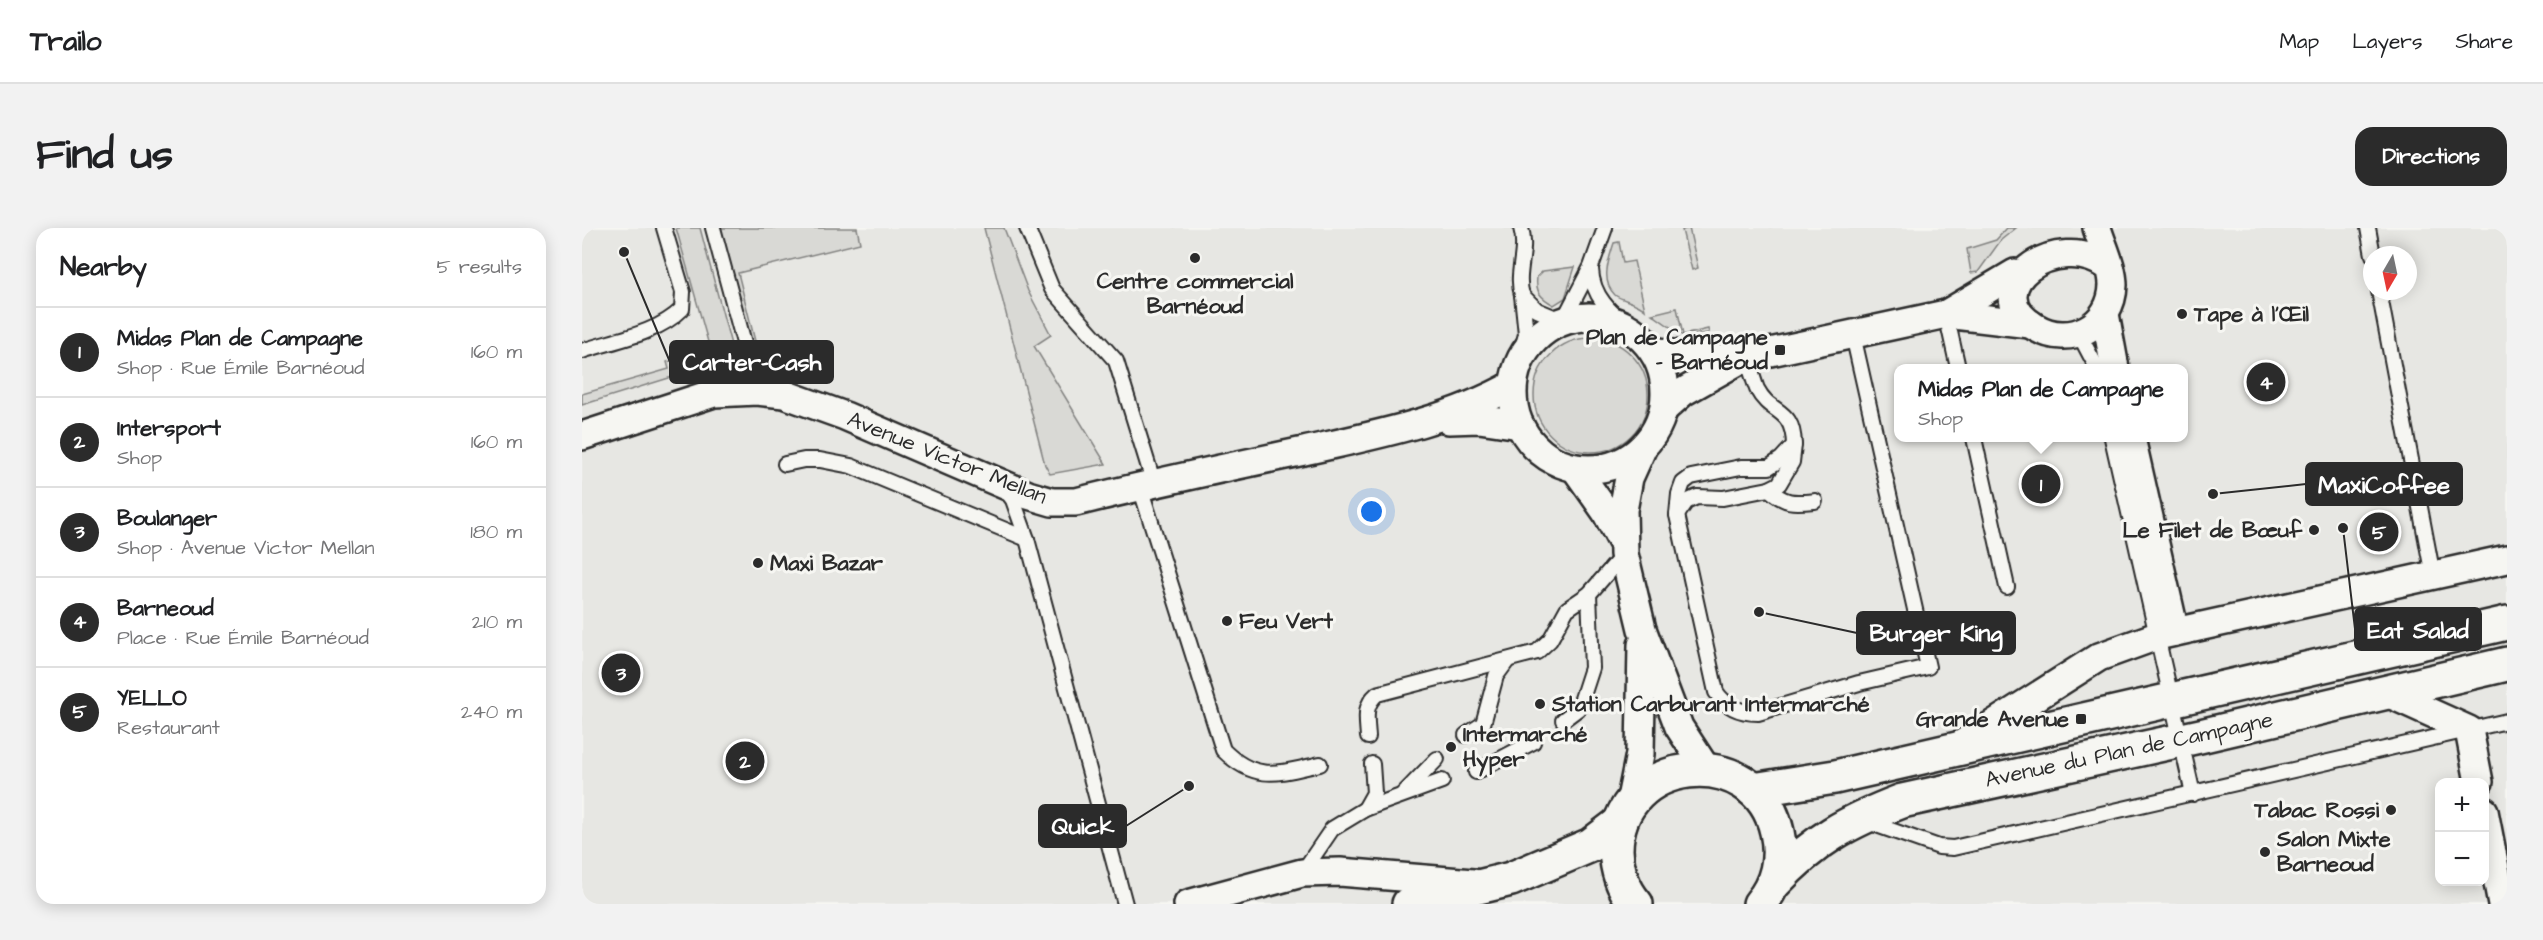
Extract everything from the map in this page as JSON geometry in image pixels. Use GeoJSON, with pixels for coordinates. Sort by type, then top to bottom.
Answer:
{"type":"FeatureCollection","features":[{"type":"Feature","properties":{"kind":"main road","name":"Avenue du Plan de Campagne"},"geometry":{"type":"LineString","coordinates":[[1753,790],[1835,777],[2507,623]]}},
{"type":"Feature","properties":{"kind":"main road","name":"Avenue du Plan de Campagne"},"geometry":{"type":"LineString","coordinates":[[1767,893],[1797,858],[1830,833],[1857,818],[1902,801],[2180,741],[2507,664]]}},
{"type":"Feature","properties":{"kind":"main road"},"geometry":{"type":"LineString","coordinates":[[1409,904],[1490,885],[1591,845],[1625,814],[1645,788],[1664,776],[1685,770],[1707,770],[1738,779],[1753,790],[1766,806],[1775,824],[1779,843],[1779,864],[1767,893]]}},
{"type":"Feature","properties":{"kind":"main road"},"geometry":{"type":"LineString","coordinates":[[1625,814],[1616,842],[1616,861],[1621,880],[1636,904]]}},
{"type":"Feature","properties":{"kind":"street"},"geometry":{"type":"LineString","coordinates":[[2097,228],[2109,267],[2113,282],[2112,298],[2105,314],[2094,326],[2079,334],[2062,337],[2045,333],[2030,324],[2019,312],[2015,299],[2015,273],[2021,260],[2045,238],[2072,238],[2087,243],[2100,253],[2109,267]]}},
{"type":"Feature","properties":{"kind":"street","name":"Avenue Victor Mellan"},"geometry":{"type":"LineString","coordinates":[[1653,351],[1707,359],[1747,357],[1853,335],[1946,314],[2015,273]]}},
{"type":"Feature","properties":{"kind":"street","name":"Avenue Victor Mellan"},"geometry":{"type":"LineString","coordinates":[[1946,314],[2030,324]]}},
{"type":"Feature","properties":{"kind":"street"},"geometry":{"type":"LineString","coordinates":[[2105,314],[2114,364]]}},
{"type":"Feature","properties":{"kind":"street","name":"Avenue Victor Mellan"},"geometry":{"type":"LineString","coordinates":[[1584,317],[1600,318],[1630,329],[1653,351],[1664,379],[1664,409],[1657,429],[1644,446],[1623,461],[1600,469],[1575,468],[1552,460],[1533,445],[1520,425],[1514,405],[1516,375],[1529,346],[1544,331],[1563,321],[1584,317]]}},
{"type":"Feature","properties":{"kind":"street","name":"Avenue Victor Mellan"},"geometry":{"type":"LineString","coordinates":[[1664,409],[1683,392],[1747,357]]}},
{"type":"Feature","properties":{"kind":"street","name":"Avenue Victor Mellan"},"geometry":{"type":"LineString","coordinates":[[582,436],[714,393],[757,391],[784,394],[813,404],[1001,484],[1052,502],[1076,502],[1421,423],[1470,406],[1516,375]]}},
{"type":"Feature","properties":{"kind":"street","name":"Avenue Victor Mellan"},"geometry":{"type":"LineString","coordinates":[[1421,423],[1479,419],[1520,425]]}},
{"type":"Feature","properties":{"kind":"street"},"geometry":{"type":"LineString","coordinates":[[2132,442],[2166,634]]}},
{"type":"Feature","properties":{"kind":"street"},"geometry":{"type":"LineString","coordinates":[[1623,548],[1623,510],[1629,478],[1644,446]]}},
{"type":"Feature","properties":{"kind":"street"},"geometry":{"type":"LineString","coordinates":[[1575,468],[1606,512],[1623,548],[1642,629],[1680,727],[1707,770]]}},
{"type":"Feature","properties":{"kind":"street"},"geometry":{"type":"LineString","coordinates":[[1953,749],[2099,657],[2166,634],[2507,559]]}},
{"type":"Feature","properties":{"kind":"street"},"geometry":{"type":"LineString","coordinates":[[1625,814],[1640,754],[1642,629]]}},
{"type":"Feature","properties":{"kind":"street"},"geometry":{"type":"LineString","coordinates":[[2385,692],[2469,730],[2478,778]]}},
{"type":"Feature","properties":{"kind":"street"},"geometry":{"type":"LineString","coordinates":[[2488,832],[2502,904]]}},
{"type":"Feature","properties":{"kind":"street"},"geometry":{"type":"LineString","coordinates":[[1188,904],[1302,873],[1340,872],[1490,885]]}},
{"type":"Feature","properties":{"kind":"lane"},"geometry":{"type":"LineString","coordinates":[[582,351],[654,328],[671,320],[682,309],[682,292],[664,228]]}},
{"type":"Feature","properties":{"kind":"lane"},"geometry":{"type":"LineString","coordinates":[[713,228],[757,391]]}},
{"type":"Feature","properties":{"kind":"lane"},"geometry":{"type":"LineString","coordinates":[[1027,228],[1052,289],[1116,361],[1147,485],[1223,750],[1237,764],[1273,774],[1320,764]]}},
{"type":"Feature","properties":{"kind":"lane"},"geometry":{"type":"LineString","coordinates":[[1516,375],[1526,334],[1519,281],[1524,252],[1521,228]]}},
{"type":"Feature","properties":{"kind":"lane"},"geometry":{"type":"LineString","coordinates":[[1522,295],[1537,310],[1563,321],[1591,267],[1605,228]]}},
{"type":"Feature","properties":{"kind":"lane"},"geometry":{"type":"LineString","coordinates":[[2368,228],[2371,246]]}},
{"type":"Feature","properties":{"kind":"lane"},"geometry":{"type":"LineString","coordinates":[[1591,267],[1592,281],[1603,304],[1630,329]]}},
{"type":"Feature","properties":{"kind":"lane"},"geometry":{"type":"LineString","coordinates":[[2381,300],[2433,576]]}},
{"type":"Feature","properties":{"kind":"lane"},"geometry":{"type":"LineString","coordinates":[[1946,314],[1957,364]]}},
{"type":"Feature","properties":{"kind":"lane"},"geometry":{"type":"LineString","coordinates":[[2079,334],[2094,364]]}},
{"type":"Feature","properties":{"kind":"lane"},"geometry":{"type":"LineString","coordinates":[[1794,445],[1781,459],[1769,467],[1732,468],[1691,477],[1683,483],[1679,494],[1677,515],[1716,692],[1733,708],[1748,713],[1758,713],[1859,683],[1928,667],[1853,335]]}},
{"type":"Feature","properties":{"kind":"lane"},"geometry":{"type":"LineString","coordinates":[[1677,515],[1686,501],[1696,497],[1723,498],[1769,489],[1779,484],[1787,475],[1792,462],[1794,431],[1790,420],[1766,401],[1758,389],[1747,357]]}},
{"type":"Feature","properties":{"kind":"lane"},"geometry":{"type":"LineString","coordinates":[[1975,442],[2007,588]]}},
{"type":"Feature","properties":{"kind":"lane"},"geometry":{"type":"LineString","coordinates":[[2113,442],[2166,634],[2171,701],[2193,794]]}},
{"type":"Feature","properties":{"kind":"lane"},"geometry":{"type":"LineString","coordinates":[[785,464],[819,460],[851,466],[1027,539]]}},
{"type":"Feature","properties":{"kind":"lane"},"geometry":{"type":"LineString","coordinates":[[1001,484],[1013,500],[1027,539],[1125,904]]}},
{"type":"Feature","properties":{"kind":"lane"},"geometry":{"type":"LineString","coordinates":[[1769,489],[1780,499],[1795,503],[1815,501]]}},
{"type":"Feature","properties":{"kind":"lane"},"geometry":{"type":"LineString","coordinates":[[1368,737],[1366,709],[1370,700],[1377,694],[1537,652],[1550,640],[1567,609],[1588,594],[1623,548]]}},
{"type":"Feature","properties":{"kind":"lane"},"geometry":{"type":"LineString","coordinates":[[1563,720],[1580,708],[1592,668],[1588,594]]}},
{"type":"Feature","properties":{"kind":"lane"},"geometry":{"type":"LineString","coordinates":[[1466,735],[1483,724],[1496,676],[1507,661]]}},
{"type":"Feature","properties":{"kind":"lane"},"geometry":{"type":"LineString","coordinates":[[1857,818],[1939,847],[1953,848],[2507,721]]}},
{"type":"Feature","properties":{"kind":"lane"},"geometry":{"type":"LineString","coordinates":[[1476,772],[1533,742]]}},
{"type":"Feature","properties":{"kind":"lane"},"geometry":{"type":"LineString","coordinates":[[1401,796],[1437,759]]}},
{"type":"Feature","properties":{"kind":"lane"},"geometry":{"type":"LineString","coordinates":[[1365,809],[1374,793],[1372,764]]}},
{"type":"Feature","properties":{"kind":"lane"},"geometry":{"type":"LineString","coordinates":[[1302,873],[1332,829],[1365,809],[1442,781]]}},
{"type":"Feature","properties":{"kind":"shaded area"},"geometry":{"type":"Polygon","coordinates":[[[582,228],[2507,228],[2507,904],[582,904],[582,228]]]}},
{"type":"Feature","properties":{"kind":"shaded area"},"geometry":{"type":"Polygon","coordinates":[[[676,228],[700,228],[734,356],[729,368],[685,373],[582,405],[582,394],[669,369],[667,362],[710,349],[676,228]]]}},
{"type":"Feature","properties":{"kind":"shaded area"},"geometry":{"type":"Polygon","coordinates":[[[719,228],[857,228],[860,243],[738,273],[757,349],[748,340],[719,228]]]}},
{"type":"Feature","properties":{"kind":"shaded area"},"geometry":{"type":"Polygon","coordinates":[[[984,228],[1004,228],[1028,291],[1051,335],[1034,346],[1106,464],[1050,474],[1045,465],[984,228]]]}},
{"type":"Feature","properties":{"kind":"shaded area"},"geometry":{"type":"Polygon","coordinates":[[[1689,228],[1698,268],[1692,270],[1682,230],[1689,228]]]}},
{"type":"Feature","properties":{"kind":"shaded area"},"geometry":{"type":"Polygon","coordinates":[[[2007,228],[2016,228],[2001,240],[1978,272],[1971,273],[1967,249],[1996,240],[2007,228]]]}},
{"type":"Feature","properties":{"kind":"shaded area"},"geometry":{"type":"Polygon","coordinates":[[[1619,242],[1623,263],[1634,261],[1645,310],[1615,295],[1610,289],[1607,270],[1614,243],[1619,242]]]}},
{"type":"Feature","properties":{"kind":"shaded area"},"geometry":{"type":"Polygon","coordinates":[[[1575,267],[1565,298],[1554,305],[1542,297],[1538,291],[1537,277],[1543,271],[1575,267]]]}},
{"type":"Feature","properties":{"kind":"shaded area"},"geometry":{"type":"Polygon","coordinates":[[[1677,308],[1683,335],[1708,329],[1709,333],[1683,336],[1652,314],[1677,308]]]}},
{"type":"Feature","properties":{"kind":"shaded area"},"geometry":{"type":"Polygon","coordinates":[[[1591,338],[1613,343],[1631,355],[1643,373],[1648,395],[1643,417],[1631,435],[1613,447],[1591,452],[1569,447],[1551,435],[1539,417],[1534,395],[1539,373],[1551,355],[1569,343],[1591,338]]]}},
{"type":"Feature","properties":{"kind":"place","name":"Carter-Cash"},"geometry":{"type":"Point","coordinates":[624,252]}},
{"type":"Feature","properties":{"kind":"place","name":"Centre commercial Barnéoud"},"geometry":{"type":"Point","coordinates":[1195,258]}},
{"type":"Feature","properties":{"kind":"place","name":"Tape à l'Œil"},"geometry":{"type":"Point","coordinates":[2182,314]}},
{"type":"Feature","properties":{"kind":"place","name":"Plan de Campagne - Barnéoud"},"geometry":{"type":"Point","coordinates":[1780,350]}},
{"type":"Feature","properties":{"kind":"place","name":"Barneoud"},"geometry":{"type":"Point","coordinates":[2266,382]}},
{"type":"Feature","properties":{"kind":"place","name":"Midas Plan de Campagne"},"geometry":{"type":"Point","coordinates":[2041,484]}},
{"type":"Feature","properties":{"kind":"place","name":"MaxiCoffee"},"geometry":{"type":"Point","coordinates":[2213,494]}},
{"type":"Feature","properties":{"kind":"place","name":"Eat Salad"},"geometry":{"type":"Point","coordinates":[2343,528]}},
{"type":"Feature","properties":{"kind":"place","name":"Le Filet de Bœuf"},"geometry":{"type":"Point","coordinates":[2314,530]}},
{"type":"Feature","properties":{"kind":"place","name":"YELLO"},"geometry":{"type":"Point","coordinates":[2379,532]}},
{"type":"Feature","properties":{"kind":"place","name":"Maxi Bazar"},"geometry":{"type":"Point","coordinates":[758,563]}},
{"type":"Feature","properties":{"kind":"place","name":"Burger King"},"geometry":{"type":"Point","coordinates":[1759,612]}},
{"type":"Feature","properties":{"kind":"place","name":"Feu Vert"},"geometry":{"type":"Point","coordinates":[1227,621]}},
{"type":"Feature","properties":{"kind":"place","name":"Boulanger"},"geometry":{"type":"Point","coordinates":[621,673]}},
{"type":"Feature","properties":{"kind":"place","name":"Station Carburant Intermarché"},"geometry":{"type":"Point","coordinates":[1540,704]}},
{"type":"Feature","properties":{"kind":"place","name":"Grande Avenue"},"geometry":{"type":"Point","coordinates":[2081,719]}},
{"type":"Feature","properties":{"kind":"place","name":"Intermarché Hyper"},"geometry":{"type":"Point","coordinates":[1451,747]}},
{"type":"Feature","properties":{"kind":"place","name":"Intersport"},"geometry":{"type":"Point","coordinates":[745,761]}},
{"type":"Feature","properties":{"kind":"place","name":"Quick"},"geometry":{"type":"Point","coordinates":[1189,786]}},
{"type":"Feature","properties":{"kind":"place","name":"Tabac Rossi"},"geometry":{"type":"Point","coordinates":[2391,810]}},
{"type":"Feature","properties":{"kind":"place","name":"Salon Mixte Barneoud"},"geometry":{"type":"Point","coordinates":[2265,852]}}]}
